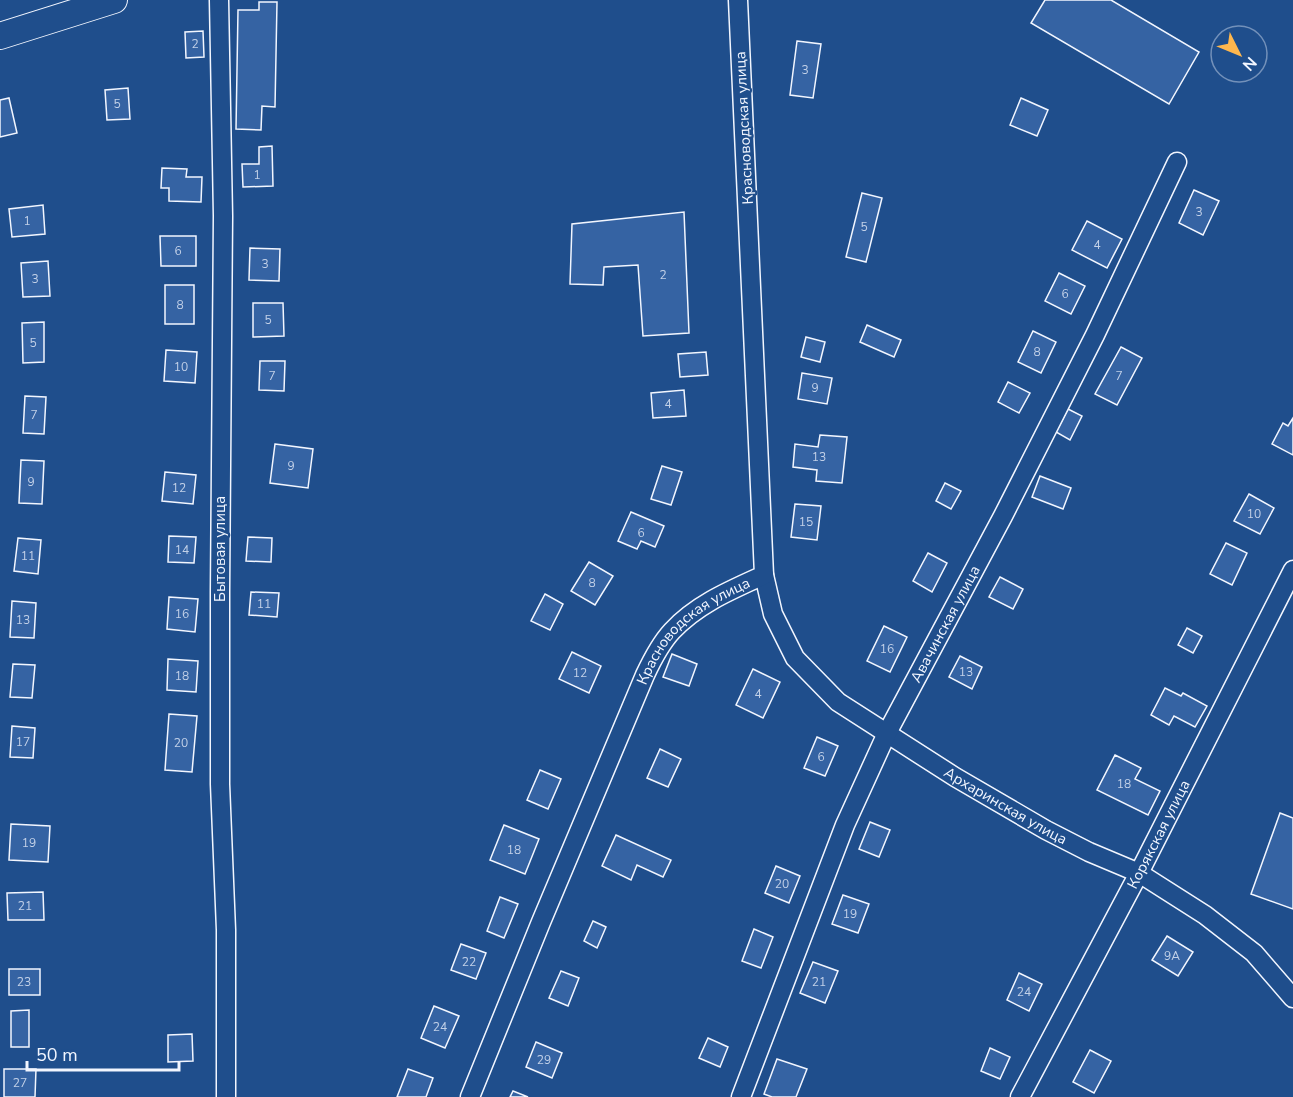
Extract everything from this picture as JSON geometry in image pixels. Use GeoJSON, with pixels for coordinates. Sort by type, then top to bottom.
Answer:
{"type":"FeatureCollection","features":[{"type":"Feature","properties":{"kind":"street"},"geometry":{"type":"LineString","coordinates":[[0,36],[114,0]]}},
{"type":"Feature","properties":{"kind":"street","name":"Бытовая улица"},"geometry":{"type":"LineString","coordinates":[[219,0],[223,216],[220,784],[226,930],[226,1097]]}},
{"type":"Feature","properties":{"kind":"street","name":"Красноводская улица"},"geometry":{"type":"LineString","coordinates":[[470,1097],[545,911],[645,675],[657,652],[672,632],[692,613],[714,598],[764,575],[738,0]]}},
{"type":"Feature","properties":{"kind":"street","name":"Авачинская улица"},"geometry":{"type":"LineString","coordinates":[[741,1097],[845,825],[887,733],[1063,399],[1177,162]]}},
{"type":"Feature","properties":{"kind":"street","name":"Корякская улица"},"geometry":{"type":"LineString","coordinates":[[1020,1097],[1139,873],[1293,570]]}},
{"type":"Feature","properties":{"kind":"street","name":"Архаринская улица"},"geometry":{"type":"LineString","coordinates":[[764,575],[773,614],[795,658],[838,702],[956,777],[1046,830],[1089,852],[1139,873],[1205,915],[1254,953],[1293,998]]}},
{"type":"Feature","properties":{"kind":"building"},"geometry":{"type":"Polygon","coordinates":[[[1045,0],[1111,0],[1199,52],[1169,104],[1031,23],[1045,0]]]}},
{"type":"Feature","properties":{"kind":"building"},"geometry":{"type":"Polygon","coordinates":[[[259,2],[277,2],[275,107],[262,106],[261,130],[236,129],[238,10],[259,10],[259,2]]]}},
{"type":"Feature","properties":{"kind":"building"},"geometry":{"type":"Polygon","coordinates":[[[203,31],[204,57],[186,58],[185,32],[203,31]]]}},
{"type":"Feature","properties":{"kind":"building"},"geometry":{"type":"Polygon","coordinates":[[[797,41],[821,44],[813,98],[790,95],[797,41]]]}},
{"type":"Feature","properties":{"kind":"building"},"geometry":{"type":"Polygon","coordinates":[[[128,88],[130,119],[107,120],[105,90],[128,88]]]}},
{"type":"Feature","properties":{"kind":"building"},"geometry":{"type":"Polygon","coordinates":[[[9,98],[17,133],[0,137],[0,100],[9,98]]]}},
{"type":"Feature","properties":{"kind":"building"},"geometry":{"type":"Polygon","coordinates":[[[1021,98],[1048,110],[1037,136],[1010,125],[1021,98]]]}},
{"type":"Feature","properties":{"kind":"building"},"geometry":{"type":"Polygon","coordinates":[[[272,146],[273,186],[243,187],[242,164],[259,164],[259,147],[272,146]]]}},
{"type":"Feature","properties":{"kind":"building"},"geometry":{"type":"Polygon","coordinates":[[[162,168],[187,169],[186,177],[202,177],[201,202],[169,201],[169,188],[161,188],[162,168]]]}},
{"type":"Feature","properties":{"kind":"building"},"geometry":{"type":"Polygon","coordinates":[[[1194,190],[1219,201],[1203,235],[1179,223],[1194,190]]]}},
{"type":"Feature","properties":{"kind":"building"},"geometry":{"type":"Polygon","coordinates":[[[862,193],[882,198],[866,262],[846,257],[862,193]]]}},
{"type":"Feature","properties":{"kind":"building"},"geometry":{"type":"Polygon","coordinates":[[[43,205],[45,234],[12,237],[9,209],[43,205]]]}},
{"type":"Feature","properties":{"kind":"building"},"geometry":{"type":"Polygon","coordinates":[[[684,212],[689,333],[643,336],[638,265],[604,267],[603,285],[570,284],[572,224],[684,212]]]}},
{"type":"Feature","properties":{"kind":"building"},"geometry":{"type":"Polygon","coordinates":[[[1087,221],[1122,239],[1107,268],[1072,250],[1087,221]]]}},
{"type":"Feature","properties":{"kind":"building"},"geometry":{"type":"Polygon","coordinates":[[[160,236],[196,236],[196,266],[161,266],[160,236]]]}},
{"type":"Feature","properties":{"kind":"building"},"geometry":{"type":"Polygon","coordinates":[[[250,248],[280,249],[279,281],[249,280],[250,248]]]}},
{"type":"Feature","properties":{"kind":"building"},"geometry":{"type":"Polygon","coordinates":[[[48,261],[50,296],[23,297],[21,263],[48,261]]]}},
{"type":"Feature","properties":{"kind":"building"},"geometry":{"type":"Polygon","coordinates":[[[1059,273],[1085,286],[1071,314],[1045,301],[1059,273]]]}},
{"type":"Feature","properties":{"kind":"building"},"geometry":{"type":"Polygon","coordinates":[[[165,285],[194,285],[194,324],[165,324],[165,285]]]}},
{"type":"Feature","properties":{"kind":"building"},"geometry":{"type":"Polygon","coordinates":[[[253,303],[283,303],[284,336],[253,337],[253,303]]]}},
{"type":"Feature","properties":{"kind":"building"},"geometry":{"type":"Polygon","coordinates":[[[44,322],[44,362],[23,363],[22,323],[44,322]]]}},
{"type":"Feature","properties":{"kind":"building"},"geometry":{"type":"Polygon","coordinates":[[[867,325],[901,340],[894,357],[860,342],[867,325]]]}},
{"type":"Feature","properties":{"kind":"building"},"geometry":{"type":"Polygon","coordinates":[[[1033,331],[1056,342],[1041,373],[1018,362],[1033,331]]]}},
{"type":"Feature","properties":{"kind":"building"},"geometry":{"type":"Polygon","coordinates":[[[806,337],[825,342],[820,362],[801,357],[806,337]]]}},
{"type":"Feature","properties":{"kind":"building"},"geometry":{"type":"Polygon","coordinates":[[[1121,347],[1142,358],[1117,405],[1095,394],[1121,347]]]}},
{"type":"Feature","properties":{"kind":"building"},"geometry":{"type":"Polygon","coordinates":[[[166,350],[197,352],[195,383],[164,381],[166,350]]]}},
{"type":"Feature","properties":{"kind":"building"},"geometry":{"type":"Polygon","coordinates":[[[706,352],[708,375],[680,377],[678,354],[706,352]]]}},
{"type":"Feature","properties":{"kind":"building"},"geometry":{"type":"Polygon","coordinates":[[[260,361],[285,361],[284,391],[259,390],[260,361]]]}},
{"type":"Feature","properties":{"kind":"building"},"geometry":{"type":"Polygon","coordinates":[[[802,373],[832,378],[827,404],[798,399],[802,373]]]}},
{"type":"Feature","properties":{"kind":"building"},"geometry":{"type":"Polygon","coordinates":[[[1008,382],[1030,393],[1019,413],[998,402],[1008,382]]]}},
{"type":"Feature","properties":{"kind":"building"},"geometry":{"type":"Polygon","coordinates":[[[684,390],[686,416],[653,418],[651,393],[684,390]]]}},
{"type":"Feature","properties":{"kind":"building"},"geometry":{"type":"Polygon","coordinates":[[[25,396],[46,397],[44,434],[23,433],[25,396]]]}},
{"type":"Feature","properties":{"kind":"building"},"geometry":{"type":"Polygon","coordinates":[[[1068,409],[1082,416],[1070,440],[1056,432],[1068,409]]]}},
{"type":"Feature","properties":{"kind":"building"},"geometry":{"type":"Polygon","coordinates":[[[1293,418],[1293,455],[1272,444],[1283,423],[1288,426],[1293,418]]]}},
{"type":"Feature","properties":{"kind":"building"},"geometry":{"type":"Polygon","coordinates":[[[820,435],[847,437],[842,483],[816,481],[817,470],[793,467],[795,444],[818,447],[820,435]]]}},
{"type":"Feature","properties":{"kind":"building"},"geometry":{"type":"Polygon","coordinates":[[[275,444],[313,449],[308,488],[270,483],[275,444]]]}},
{"type":"Feature","properties":{"kind":"building"},"geometry":{"type":"Polygon","coordinates":[[[21,460],[44,461],[42,504],[19,503],[21,460]]]}},
{"type":"Feature","properties":{"kind":"building"},"geometry":{"type":"Polygon","coordinates":[[[662,466],[682,472],[671,505],[651,499],[662,466]]]}},
{"type":"Feature","properties":{"kind":"building"},"geometry":{"type":"Polygon","coordinates":[[[165,472],[196,475],[193,504],[162,501],[165,472]]]}},
{"type":"Feature","properties":{"kind":"building"},"geometry":{"type":"Polygon","coordinates":[[[1040,476],[1071,488],[1063,509],[1032,497],[1040,476]]]}},
{"type":"Feature","properties":{"kind":"building"},"geometry":{"type":"Polygon","coordinates":[[[945,483],[961,491],[951,509],[936,501],[945,483]]]}},
{"type":"Feature","properties":{"kind":"building"},"geometry":{"type":"Polygon","coordinates":[[[1249,494],[1274,508],[1260,534],[1234,521],[1249,494]]]}},
{"type":"Feature","properties":{"kind":"building"},"geometry":{"type":"Polygon","coordinates":[[[795,504],[821,506],[817,540],[791,537],[795,504]]]}},
{"type":"Feature","properties":{"kind":"building"},"geometry":{"type":"Polygon","coordinates":[[[631,512],[664,526],[655,547],[641,541],[637,549],[618,541],[631,512]]]}},
{"type":"Feature","properties":{"kind":"building"},"geometry":{"type":"Polygon","coordinates":[[[169,536],[196,537],[194,563],[168,562],[169,536]]]}},
{"type":"Feature","properties":{"kind":"building"},"geometry":{"type":"Polygon","coordinates":[[[248,537],[272,538],[271,562],[246,561],[248,537]]]}},
{"type":"Feature","properties":{"kind":"building"},"geometry":{"type":"Polygon","coordinates":[[[18,538],[41,540],[38,574],[14,571],[18,538]]]}},
{"type":"Feature","properties":{"kind":"building"},"geometry":{"type":"Polygon","coordinates":[[[1226,543],[1247,553],[1232,585],[1210,574],[1226,543]]]}},
{"type":"Feature","properties":{"kind":"building"},"geometry":{"type":"Polygon","coordinates":[[[928,553],[947,563],[932,592],[913,581],[928,553]]]}},
{"type":"Feature","properties":{"kind":"building"},"geometry":{"type":"Polygon","coordinates":[[[589,562],[613,576],[595,605],[571,591],[589,562]]]}},
{"type":"Feature","properties":{"kind":"building"},"geometry":{"type":"Polygon","coordinates":[[[1000,577],[1023,589],[1013,609],[989,597],[1000,577]]]}},
{"type":"Feature","properties":{"kind":"building"},"geometry":{"type":"Polygon","coordinates":[[[251,592],[279,593],[277,617],[249,615],[251,592]]]}},
{"type":"Feature","properties":{"kind":"building"},"geometry":{"type":"Polygon","coordinates":[[[545,594],[563,604],[550,630],[531,621],[545,594]]]}},
{"type":"Feature","properties":{"kind":"building"},"geometry":{"type":"Polygon","coordinates":[[[169,597],[198,599],[195,632],[167,629],[169,597]]]}},
{"type":"Feature","properties":{"kind":"building"},"geometry":{"type":"Polygon","coordinates":[[[12,601],[36,603],[34,638],[10,637],[12,601]]]}},
{"type":"Feature","properties":{"kind":"building"},"geometry":{"type":"Polygon","coordinates":[[[884,626],[907,637],[890,672],[867,661],[884,626]]]}},
{"type":"Feature","properties":{"kind":"building"},"geometry":{"type":"Polygon","coordinates":[[[1187,628],[1202,636],[1193,653],[1178,645],[1187,628]]]}},
{"type":"Feature","properties":{"kind":"building"},"geometry":{"type":"Polygon","coordinates":[[[572,652],[601,666],[589,693],[559,679],[572,652]]]}},
{"type":"Feature","properties":{"kind":"building"},"geometry":{"type":"Polygon","coordinates":[[[672,654],[697,664],[689,686],[663,677],[672,654]]]}},
{"type":"Feature","properties":{"kind":"building"},"geometry":{"type":"Polygon","coordinates":[[[960,656],[982,667],[972,689],[949,677],[960,656]]]}},
{"type":"Feature","properties":{"kind":"building"},"geometry":{"type":"Polygon","coordinates":[[[168,659],[198,661],[196,692],[167,690],[168,659]]]}},
{"type":"Feature","properties":{"kind":"building"},"geometry":{"type":"Polygon","coordinates":[[[13,664],[35,665],[32,698],[10,697],[13,664]]]}},
{"type":"Feature","properties":{"kind":"building"},"geometry":{"type":"Polygon","coordinates":[[[753,669],[780,682],[763,718],[736,705],[753,669]]]}},
{"type":"Feature","properties":{"kind":"building"},"geometry":{"type":"Polygon","coordinates":[[[1165,688],[1181,696],[1183,693],[1207,706],[1195,727],[1174,716],[1169,725],[1151,715],[1165,688]]]}},
{"type":"Feature","properties":{"kind":"building"},"geometry":{"type":"Polygon","coordinates":[[[169,714],[197,716],[192,772],[165,770],[169,714]]]}},
{"type":"Feature","properties":{"kind":"building"},"geometry":{"type":"Polygon","coordinates":[[[12,726],[35,728],[33,758],[10,757],[12,726]]]}},
{"type":"Feature","properties":{"kind":"building"},"geometry":{"type":"Polygon","coordinates":[[[817,737],[838,746],[825,776],[804,768],[817,737]]]}},
{"type":"Feature","properties":{"kind":"building"},"geometry":{"type":"Polygon","coordinates":[[[660,749],[681,759],[668,787],[647,778],[660,749]]]}},
{"type":"Feature","properties":{"kind":"building"},"geometry":{"type":"Polygon","coordinates":[[[1115,755],[1141,768],[1135,779],[1160,791],[1148,815],[1097,790],[1115,755]]]}},
{"type":"Feature","properties":{"kind":"building"},"geometry":{"type":"Polygon","coordinates":[[[540,770],[561,779],[548,809],[527,800],[540,770]]]}},
{"type":"Feature","properties":{"kind":"building"},"geometry":{"type":"Polygon","coordinates":[[[1280,813],[1293,818],[1293,909],[1251,894],[1280,813]]]}},
{"type":"Feature","properties":{"kind":"building"},"geometry":{"type":"Polygon","coordinates":[[[870,822],[890,830],[879,857],[859,849],[870,822]]]}},
{"type":"Feature","properties":{"kind":"building"},"geometry":{"type":"Polygon","coordinates":[[[11,824],[50,826],[48,862],[9,860],[11,824]]]}},
{"type":"Feature","properties":{"kind":"building"},"geometry":{"type":"Polygon","coordinates":[[[504,825],[539,839],[525,874],[490,860],[504,825]]]}},
{"type":"Feature","properties":{"kind":"building"},"geometry":{"type":"Polygon","coordinates":[[[616,835],[671,860],[663,877],[637,865],[631,880],[602,866],[616,835]]]}},
{"type":"Feature","properties":{"kind":"building"},"geometry":{"type":"Polygon","coordinates":[[[776,866],[800,876],[789,903],[765,893],[776,866]]]}},
{"type":"Feature","properties":{"kind":"building"},"geometry":{"type":"Polygon","coordinates":[[[43,892],[44,920],[8,920],[7,893],[43,892]]]}},
{"type":"Feature","properties":{"kind":"building"},"geometry":{"type":"Polygon","coordinates":[[[843,895],[869,904],[858,933],[832,924],[843,895]]]}},
{"type":"Feature","properties":{"kind":"building"},"geometry":{"type":"Polygon","coordinates":[[[500,897],[518,904],[504,938],[487,931],[500,897]]]}},
{"type":"Feature","properties":{"kind":"building"},"geometry":{"type":"Polygon","coordinates":[[[593,921],[606,927],[597,948],[584,941],[593,921]]]}},
{"type":"Feature","properties":{"kind":"building"},"geometry":{"type":"Polygon","coordinates":[[[754,929],[773,937],[761,968],[742,961],[754,929]]]}},
{"type":"Feature","properties":{"kind":"building"},"geometry":{"type":"Polygon","coordinates":[[[1167,936],[1193,952],[1178,976],[1152,960],[1167,936]]]}},
{"type":"Feature","properties":{"kind":"building"},"geometry":{"type":"Polygon","coordinates":[[[461,944],[486,953],[476,979],[451,970],[461,944]]]}},
{"type":"Feature","properties":{"kind":"building"},"geometry":{"type":"Polygon","coordinates":[[[813,962],[838,971],[825,1003],[800,993],[813,962]]]}},
{"type":"Feature","properties":{"kind":"building"},"geometry":{"type":"Polygon","coordinates":[[[9,969],[40,969],[40,995],[9,995],[9,969]]]}},
{"type":"Feature","properties":{"kind":"building"},"geometry":{"type":"Polygon","coordinates":[[[561,971],[579,978],[568,1006],[549,998],[561,971]]]}},
{"type":"Feature","properties":{"kind":"building"},"geometry":{"type":"Polygon","coordinates":[[[1019,973],[1042,984],[1029,1011],[1007,1000],[1019,973]]]}},
{"type":"Feature","properties":{"kind":"building"},"geometry":{"type":"Polygon","coordinates":[[[434,1006],[459,1016],[445,1048],[421,1038],[434,1006]]]}},
{"type":"Feature","properties":{"kind":"building"},"geometry":{"type":"Polygon","coordinates":[[[29,1010],[29,1047],[11,1047],[11,1011],[29,1010]]]}},
{"type":"Feature","properties":{"kind":"building"},"geometry":{"type":"Polygon","coordinates":[[[192,1034],[193,1061],[168,1062],[168,1035],[192,1034]]]}},
{"type":"Feature","properties":{"kind":"building"},"geometry":{"type":"Polygon","coordinates":[[[708,1038],[728,1047],[720,1067],[699,1058],[708,1038]]]}},
{"type":"Feature","properties":{"kind":"building"},"geometry":{"type":"Polygon","coordinates":[[[536,1042],[562,1053],[552,1078],[526,1067],[536,1042]]]}},
{"type":"Feature","properties":{"kind":"building"},"geometry":{"type":"Polygon","coordinates":[[[990,1048],[1010,1057],[1000,1079],[981,1071],[990,1048]]]}},
{"type":"Feature","properties":{"kind":"building"},"geometry":{"type":"Polygon","coordinates":[[[1090,1050],[1111,1061],[1094,1093],[1073,1082],[1090,1050]]]}},
{"type":"Feature","properties":{"kind":"building"},"geometry":{"type":"Polygon","coordinates":[[[777,1059],[807,1069],[796,1097],[772,1097],[764,1094],[777,1059]]]}},
{"type":"Feature","properties":{"kind":"building"},"geometry":{"type":"Polygon","coordinates":[[[4,1069],[36,1069],[35,1097],[4,1097],[4,1069]]]}},
{"type":"Feature","properties":{"kind":"building"},"geometry":{"type":"Polygon","coordinates":[[[408,1069],[433,1078],[426,1097],[397,1097],[408,1069]]]}},
{"type":"Feature","properties":{"kind":"building"},"geometry":{"type":"Polygon","coordinates":[[[513,1091],[528,1097],[510,1097],[513,1091]]]}}]}
